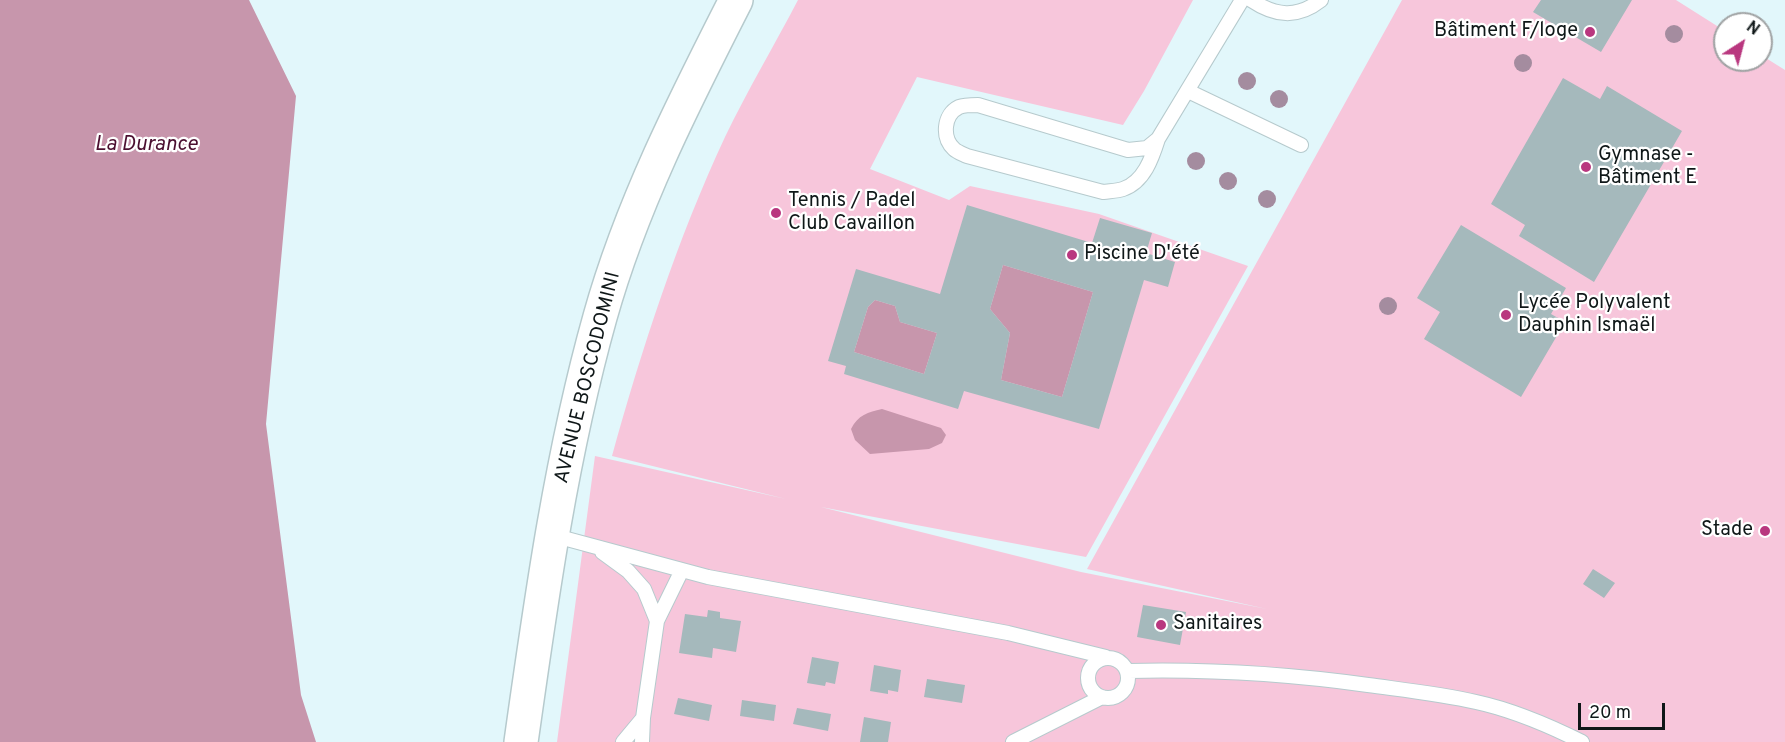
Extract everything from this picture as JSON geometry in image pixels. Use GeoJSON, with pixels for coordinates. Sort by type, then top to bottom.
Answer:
{"type":"FeatureCollection","features":[{"type":"Feature","properties":{"kind":"main road","name":"AVENUE BOSCODOMINI"},"geometry":{"type":"LineString","coordinates":[[521,742],[552,535],[597,328],[625,242],[654,171],[690,91],[736,0]]}},
{"type":"Feature","properties":{"kind":"lane"},"geometry":{"type":"LineString","coordinates":[[1158,139],[1147,148],[1128,150],[978,105],[960,106],[950,115],[946,125],[947,140],[955,151],[967,156],[1103,192],[1124,189],[1142,176],[1152,161],[1158,139],[1242,0]]}},
{"type":"Feature","properties":{"kind":"lane"},"geometry":{"type":"LineString","coordinates":[[1251,0],[1281,14],[1309,10],[1321,0]]}},
{"type":"Feature","properties":{"kind":"lane"},"geometry":{"type":"LineString","coordinates":[[1188,91],[1301,145]]}},
{"type":"Feature","properties":{"kind":"lane"},"geometry":{"type":"LineString","coordinates":[[552,535],[708,577],[1008,633],[1119,661],[1128,671],[1127,685],[1123,691],[1111,698],[1102,697],[1013,742]]}},
{"type":"Feature","properties":{"kind":"lane"},"geometry":{"type":"LineString","coordinates":[[596,547],[628,571],[644,589],[657,621]]}},
{"type":"Feature","properties":{"kind":"lane"},"geometry":{"type":"LineString","coordinates":[[642,742],[642,718],[657,621],[681,570]]}},
{"type":"Feature","properties":{"kind":"lane"},"geometry":{"type":"LineString","coordinates":[[1102,697],[1090,686],[1088,674],[1094,663],[1106,657]]}},
{"type":"Feature","properties":{"kind":"lane"},"geometry":{"type":"LineString","coordinates":[[1128,671],[1188,670],[1299,676],[1408,691],[1475,702],[1516,713],[1582,742]]}},
{"type":"Feature","properties":{"kind":"lane"},"geometry":{"type":"LineString","coordinates":[[623,742],[642,718]]}},
{"type":"Feature","properties":{"kind":"shaded area"},"geometry":{"type":"Polygon","coordinates":[[[798,0],[1193,0],[1123,125],[917,77],[870,169],[949,200],[970,186],[1099,214],[1248,266],[1086,557],[821,507],[1081,572],[1267,609],[1087,569],[1402,0],[1676,0],[1713,23],[1713,72],[1773,72],[1773,62],[1785,70],[1785,742],[557,742],[595,456],[786,499],[612,456],[648,335],[676,255],[733,120],[798,0]]]}},
{"type":"Feature","properties":{"kind":"water","name":"La Durance"},"geometry":{"type":"Polygon","coordinates":[[[0,0],[249,0],[296,96],[266,424],[301,695],[316,742],[0,742],[0,0]]]}},
{"type":"Feature","properties":{"kind":"water"},"geometry":{"type":"Polygon","coordinates":[[[1003,265],[1093,292],[1062,397],[1001,380],[1010,333],[990,309],[1003,265]]]}},
{"type":"Feature","properties":{"kind":"water"},"geometry":{"type":"Polygon","coordinates":[[[875,300],[895,306],[900,322],[937,333],[924,374],[854,352],[868,307],[875,300]]]}},
{"type":"Feature","properties":{"kind":"water"},"geometry":{"type":"Polygon","coordinates":[[[882,409],[941,428],[946,435],[942,443],[929,449],[870,454],[855,440],[851,429],[864,415],[882,409]]]}},
{"type":"Feature","properties":{"kind":"building","name":"Bâtiment F/loge"},"geometry":{"type":"Polygon","coordinates":[[[1541,0],[1632,0],[1601,52],[1533,12],[1541,0]]]}},
{"type":"Feature","properties":{"kind":"building","name":"Gymnase - Bâtiment E"},"geometry":{"type":"Polygon","coordinates":[[[1563,78],[1600,99],[1607,86],[1682,131],[1594,282],[1519,236],[1525,225],[1491,204],[1563,78]]]}},
{"type":"Feature","properties":{"kind":"building"},"geometry":{"type":"Polygon","coordinates":[[[967,205],[1092,243],[1100,218],[1152,233],[1146,253],[1175,262],[1168,287],[1144,280],[1099,429],[964,391],[958,409],[844,374],[846,366],[828,361],[856,269],[940,294],[967,205]],[[1003,265],[990,309],[1010,333],[1001,380],[1062,397],[1093,292],[1003,265]],[[875,300],[868,307],[854,352],[924,374],[937,333],[900,322],[895,306],[875,300]]]}},
{"type":"Feature","properties":{"kind":"building"},"geometry":{"type":"Polygon","coordinates":[[[1461,225],[1566,288],[1551,314],[1565,322],[1521,397],[1424,339],[1440,312],[1417,298],[1461,225]]]}},
{"type":"Feature","properties":{"kind":"building"},"geometry":{"type":"Polygon","coordinates":[[[1593,569],[1615,583],[1604,598],[1583,584],[1593,569]]]}},
{"type":"Feature","properties":{"kind":"building","name":"Sanitaires"},"geometry":{"type":"Polygon","coordinates":[[[1143,605],[1186,612],[1180,645],[1137,637],[1143,605]]]}},
{"type":"Feature","properties":{"kind":"building"},"geometry":{"type":"Polygon","coordinates":[[[708,610],[720,612],[720,618],[741,621],[736,652],[713,648],[712,658],[679,653],[685,614],[707,617],[708,610]]]}},
{"type":"Feature","properties":{"kind":"building"},"geometry":{"type":"Polygon","coordinates":[[[812,657],[839,662],[835,684],[826,682],[825,686],[807,683],[812,657]]]}},
{"type":"Feature","properties":{"kind":"building"},"geometry":{"type":"Polygon","coordinates":[[[874,665],[901,670],[898,692],[888,690],[888,694],[870,691],[874,665]]]}},
{"type":"Feature","properties":{"kind":"building"},"geometry":{"type":"Polygon","coordinates":[[[927,679],[965,685],[962,703],[924,697],[927,679]]]}},
{"type":"Feature","properties":{"kind":"building"},"geometry":{"type":"Polygon","coordinates":[[[678,698],[712,705],[709,721],[674,714],[678,698]]]}},
{"type":"Feature","properties":{"kind":"building"},"geometry":{"type":"Polygon","coordinates":[[[742,700],[776,705],[774,721],[740,716],[742,700]]]}},
{"type":"Feature","properties":{"kind":"building"},"geometry":{"type":"Polygon","coordinates":[[[797,708],[831,714],[828,731],[793,724],[797,708]]]}},
{"type":"Feature","properties":{"kind":"building"},"geometry":{"type":"Polygon","coordinates":[[[864,717],[891,722],[888,742],[860,742],[864,717]]]}},
{"type":"Feature","properties":{"kind":"place","name":"Bâtiment F/loge"},"geometry":{"type":"Point","coordinates":[1590,32]}},
{"type":"Feature","properties":{"kind":"place","name":"Gymnase - Bâtiment E"},"geometry":{"type":"Point","coordinates":[1586,167]}},
{"type":"Feature","properties":{"kind":"place","name":"Tennis / Padel Club Cavaillon"},"geometry":{"type":"Point","coordinates":[776,213]}},
{"type":"Feature","properties":{"kind":"place","name":"Piscine D'été"},"geometry":{"type":"Point","coordinates":[1072,255]}},
{"type":"Feature","properties":{"kind":"place","name":"Lycée Polyvalent Dauphin Ismaël"},"geometry":{"type":"Point","coordinates":[1506,315]}},
{"type":"Feature","properties":{"kind":"place","name":"Stade"},"geometry":{"type":"Point","coordinates":[1765,531]}},
{"type":"Feature","properties":{"kind":"place","name":"Sanitaires"},"geometry":{"type":"Point","coordinates":[1161,625]}}]}
